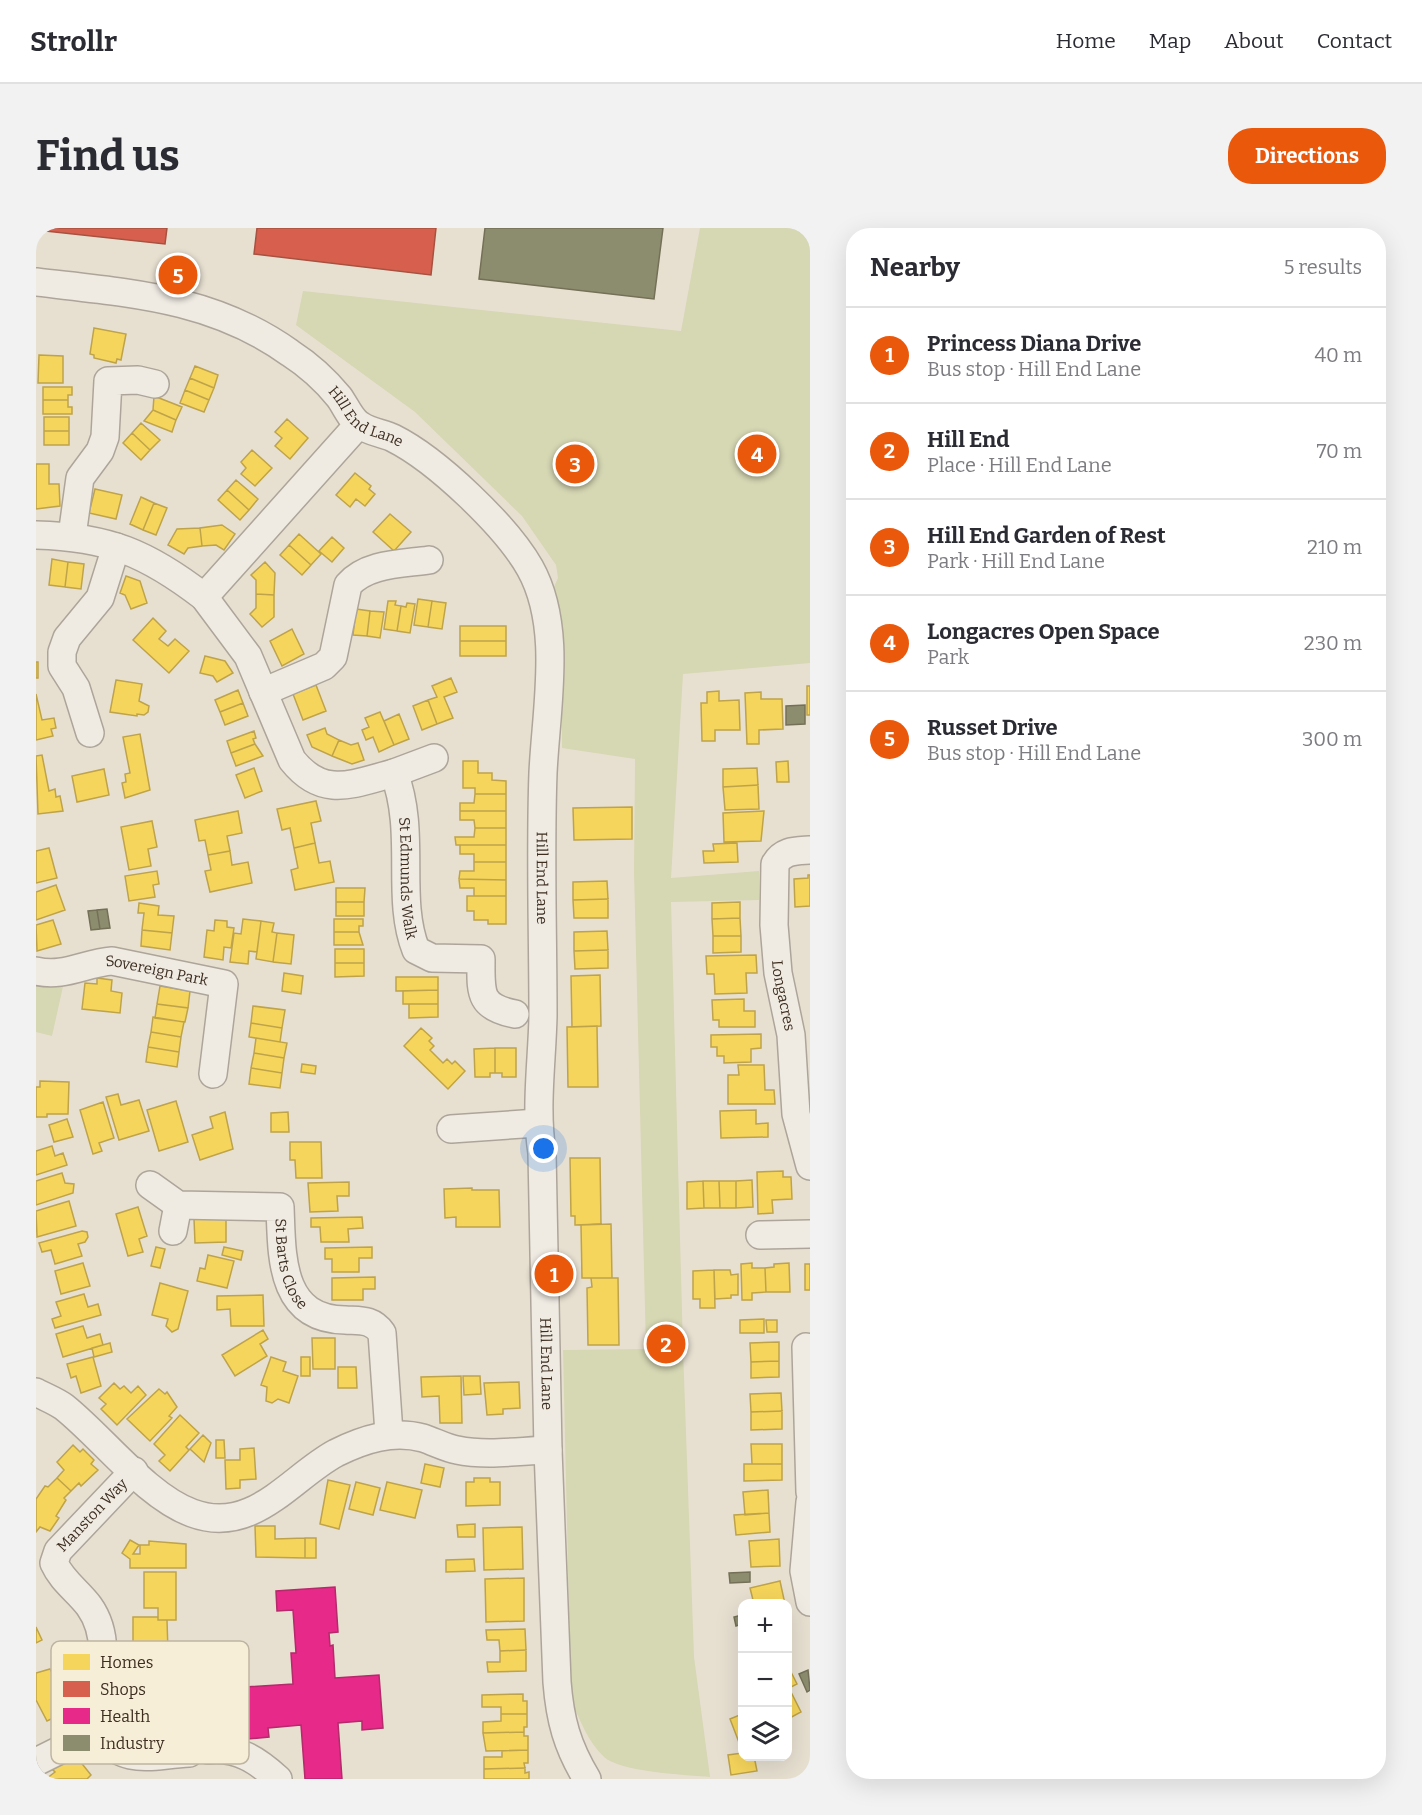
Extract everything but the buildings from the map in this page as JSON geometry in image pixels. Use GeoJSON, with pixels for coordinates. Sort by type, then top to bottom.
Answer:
{"type":"FeatureCollection","features":[{"type":"Feature","properties":{"kind":"street","name":"Hill End Lane"},"geometry":{"type":"LineString","coordinates":[[36,282],[175,300],[213,312],[291,353],[337,394],[358,425],[394,438],[436,468],[492,519],[529,566],[546,608],[549,648],[543,774],[543,1058],[538,1123],[542,1153],[548,1450],[559,1716],[574,1758],[588,1779]]}},
{"type":"Feature","properties":{"kind":"street"},"geometry":{"type":"LineString","coordinates":[[72,536],[80,478],[100,451],[105,437],[99,376],[155,384]]}},
{"type":"Feature","properties":{"kind":"street"},"geometry":{"type":"LineString","coordinates":[[204,597],[358,425]]}},
{"type":"Feature","properties":{"kind":"street"},"geometry":{"type":"LineString","coordinates":[[36,534],[72,536],[139,554],[169,570],[204,597],[248,656],[292,760],[310,779],[318,783],[343,786],[394,773],[434,758]]}},
{"type":"Feature","properties":{"kind":"street"},"geometry":{"type":"LineString","coordinates":[[90,733],[76,688],[62,666],[62,652],[67,638],[100,598],[116,546]]}},
{"type":"Feature","properties":{"kind":"street"},"geometry":{"type":"LineString","coordinates":[[263,692],[324,666],[333,657],[348,585],[356,576],[373,568],[429,560]]}},
{"type":"Feature","properties":{"kind":"street","name":"St Edmunds Walk"},"geometry":{"type":"LineString","coordinates":[[394,773],[403,796],[407,828],[408,931],[416,950],[432,958],[481,959],[481,991],[487,1003],[497,1010],[515,1014]]}},
{"type":"Feature","properties":{"kind":"street","name":"Longacres"},"geometry":{"type":"LineString","coordinates":[[810,850],[789,852],[778,858],[775,864],[774,925],[778,973],[791,1035],[796,1114],[810,1166]]}},
{"type":"Feature","properties":{"kind":"street","name":"Sovereign Park"},"geometry":{"type":"LineString","coordinates":[[36,971],[61,974],[94,962],[112,961],[224,984],[213,1074]]}},
{"type":"Feature","properties":{"kind":"street"},"geometry":{"type":"LineString","coordinates":[[451,1129],[538,1123]]}},
{"type":"Feature","properties":{"kind":"street"},"geometry":{"type":"LineString","coordinates":[[150,1185],[178,1205],[173,1231]]}},
{"type":"Feature","properties":{"kind":"street","name":"St Barts Close"},"geometry":{"type":"LineString","coordinates":[[178,1205],[280,1207],[282,1266],[290,1288],[315,1314],[333,1320],[366,1321],[376,1324],[382,1333],[389,1433]]}},
{"type":"Feature","properties":{"kind":"street"},"geometry":{"type":"LineString","coordinates":[[760,1235],[810,1234]]}},
{"type":"Feature","properties":{"kind":"street"},"geometry":{"type":"LineString","coordinates":[[806,1347],[810,1492]]}},
{"type":"Feature","properties":{"kind":"street"},"geometry":{"type":"LineString","coordinates":[[36,1392],[62,1406],[172,1504],[194,1514],[214,1518],[238,1515],[258,1508],[282,1494],[336,1454],[389,1433],[421,1438],[457,1450],[482,1453],[548,1450]]}},
{"type":"Feature","properties":{"kind":"street","name":"Manston Way"},"geometry":{"type":"LineString","coordinates":[[102,1641],[90,1607],[59,1574],[54,1563],[58,1551],[134,1472]]}},
{"type":"Feature","properties":{"kind":"street"},"geometry":{"type":"LineString","coordinates":[[810,1502],[804,1571],[810,1602]]}},
{"type":"Feature","properties":{"kind":"street"},"geometry":{"type":"LineString","coordinates":[[36,1762],[51,1754]]}},
{"type":"Feature","properties":{"kind":"street"},"geometry":{"type":"LineString","coordinates":[[249,1757],[258,1761],[278,1779]]}},
{"type":"Feature","properties":{"kind":"green space"},"geometry":{"type":"Polygon","coordinates":[[[700,228],[810,228],[810,663],[683,674],[671,878],[759,871],[759,900],[671,902],[694,1657],[710,1777],[655,1772],[612,1762],[593,1745],[571,1700],[563,1350],[646,1349],[634,872],[635,759],[562,748],[562,626],[553,589],[558,578],[556,565],[522,516],[415,412],[296,325],[303,291],[681,331],[700,228]]]}},
{"type":"Feature","properties":{"kind":"green space"},"geometry":{"type":"Polygon","coordinates":[[[64,982],[52,1036],[36,1032],[36,983],[64,982]]]}},
{"type":"Feature","properties":{"kind":"place","name":"Russet Drive"},"geometry":{"type":"Point","coordinates":[178,275]}},
{"type":"Feature","properties":{"kind":"place","name":"Longacres Open Space"},"geometry":{"type":"Point","coordinates":[757,454]}},
{"type":"Feature","properties":{"kind":"place","name":"Hill End Garden of Rest"},"geometry":{"type":"Point","coordinates":[575,464]}},
{"type":"Feature","properties":{"kind":"place","name":"Princess Diana Drive"},"geometry":{"type":"Point","coordinates":[554,1274]}},
{"type":"Feature","properties":{"kind":"place","name":"Hill End"},"geometry":{"type":"Point","coordinates":[666,1344]}}]}
